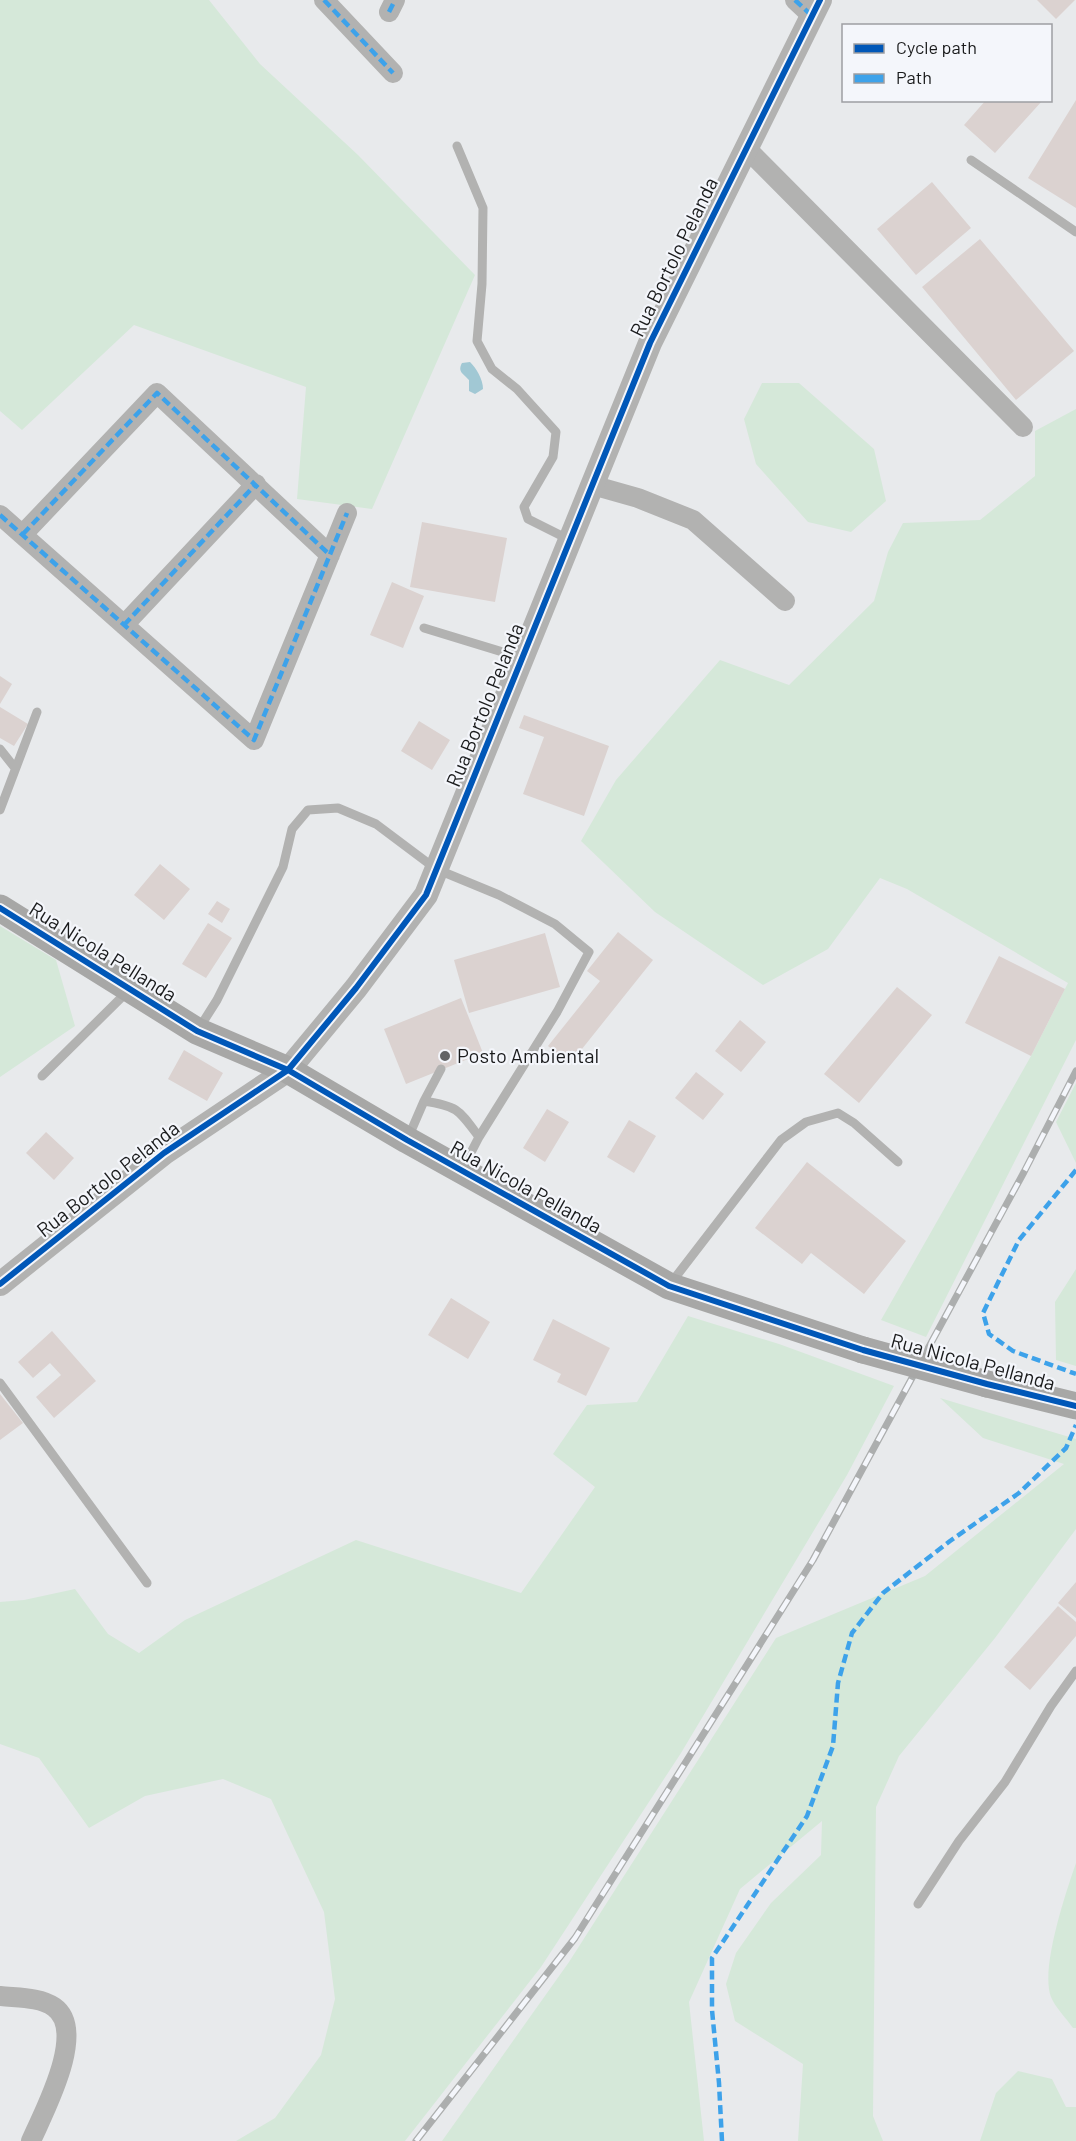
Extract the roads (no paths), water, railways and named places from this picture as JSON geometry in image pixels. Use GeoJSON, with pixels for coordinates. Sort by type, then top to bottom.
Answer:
{"type":"FeatureCollection","features":[{"type":"Feature","properties":{"kind":"main road","name":"Rua Nicola Pellanda"},"geometry":{"type":"LineString","coordinates":[[0,908],[198,1031],[288,1070],[407,1140],[669,1286],[863,1350],[1076,1406]]}},
{"type":"Feature","properties":{"kind":"street"},"geometry":{"type":"LineString","coordinates":[[324,0],[393,73]]}},
{"type":"Feature","properties":{"kind":"street","name":"Rua Bortolo Pelanda"},"geometry":{"type":"LineString","coordinates":[[0,1284],[164,1153],[288,1070],[356,988],[426,895],[650,343],[746,148],[808,5]]}},
{"type":"Feature","properties":{"kind":"street"},"geometry":{"type":"LineString","coordinates":[[746,148],[1023,428]]}},
{"type":"Feature","properties":{"kind":"street"},"geometry":{"type":"LineString","coordinates":[[23,534],[157,393],[330,555]]}},
{"type":"Feature","properties":{"kind":"street"},"geometry":{"type":"LineString","coordinates":[[124,625],[256,484]]}},
{"type":"Feature","properties":{"kind":"street"},"geometry":{"type":"LineString","coordinates":[[592,485],[638,498],[693,520],[785,601]]}},
{"type":"Feature","properties":{"kind":"street"},"geometry":{"type":"LineString","coordinates":[[0,515],[254,740],[347,513]]}},
{"type":"Feature","properties":{"kind":"street"},"geometry":{"type":"LineString","coordinates":[[0,1996],[46,2003],[56,2008],[68,2032],[57,2081],[31,2141]]}},
{"type":"Feature","properties":{"kind":"lane"},"geometry":{"type":"LineString","coordinates":[[457,146],[483,208],[482,284],[477,341],[492,369],[517,389],[556,432],[554,457],[524,507],[528,519],[570,540]]}},
{"type":"Feature","properties":{"kind":"lane"},"geometry":{"type":"LineString","coordinates":[[971,160],[1076,232]]}},
{"type":"Feature","properties":{"kind":"lane"},"geometry":{"type":"LineString","coordinates":[[424,628],[522,658]]}},
{"type":"Feature","properties":{"kind":"lane"},"geometry":{"type":"LineString","coordinates":[[1,805],[37,712]]}},
{"type":"Feature","properties":{"kind":"lane"},"geometry":{"type":"LineString","coordinates":[[0,749],[15,768]]}},
{"type":"Feature","properties":{"kind":"lane"},"geometry":{"type":"LineString","coordinates":[[198,1031],[283,867],[292,829],[308,810],[338,808],[376,824],[436,869],[499,895],[555,924],[589,952],[557,1012],[479,1137],[462,1170]]}},
{"type":"Feature","properties":{"kind":"lane"},"geometry":{"type":"LineString","coordinates":[[42,1076],[130,989]]}},
{"type":"Feature","properties":{"kind":"lane"},"geometry":{"type":"LineString","coordinates":[[407,1140],[441,1070]]}},
{"type":"Feature","properties":{"kind":"lane"},"geometry":{"type":"LineString","coordinates":[[424,1101],[447,1104],[460,1112],[479,1137]]}},
{"type":"Feature","properties":{"kind":"lane"},"geometry":{"type":"LineString","coordinates":[[669,1286],[781,1140],[806,1122],[838,1113],[898,1162]]}},
{"type":"Feature","properties":{"kind":"lane"},"geometry":{"type":"LineString","coordinates":[[0,1383],[147,1583]]}},
{"type":"Feature","properties":{"kind":"lane"},"geometry":{"type":"LineString","coordinates":[[918,1904],[958,1841],[1005,1782],[1051,1706],[1076,1671]]}},
{"type":"Feature","properties":{"kind":"water"},"geometry":{"type":"Polygon","coordinates":[[[470,362],[479,374],[483,385],[483,389],[475,394],[469,391],[469,380],[460,369],[462,363],[470,362]]]}},
{"type":"Feature","properties":{"kind":"railway"},"geometry":{"type":"LineString","coordinates":[[416,2141],[575,1938],[813,1560],[1024,1172],[1076,1071]]}},
{"type":"Feature","properties":{"kind":"place","name":"Posto Ambiental"},"geometry":{"type":"Point","coordinates":[445,1056]}}]}
